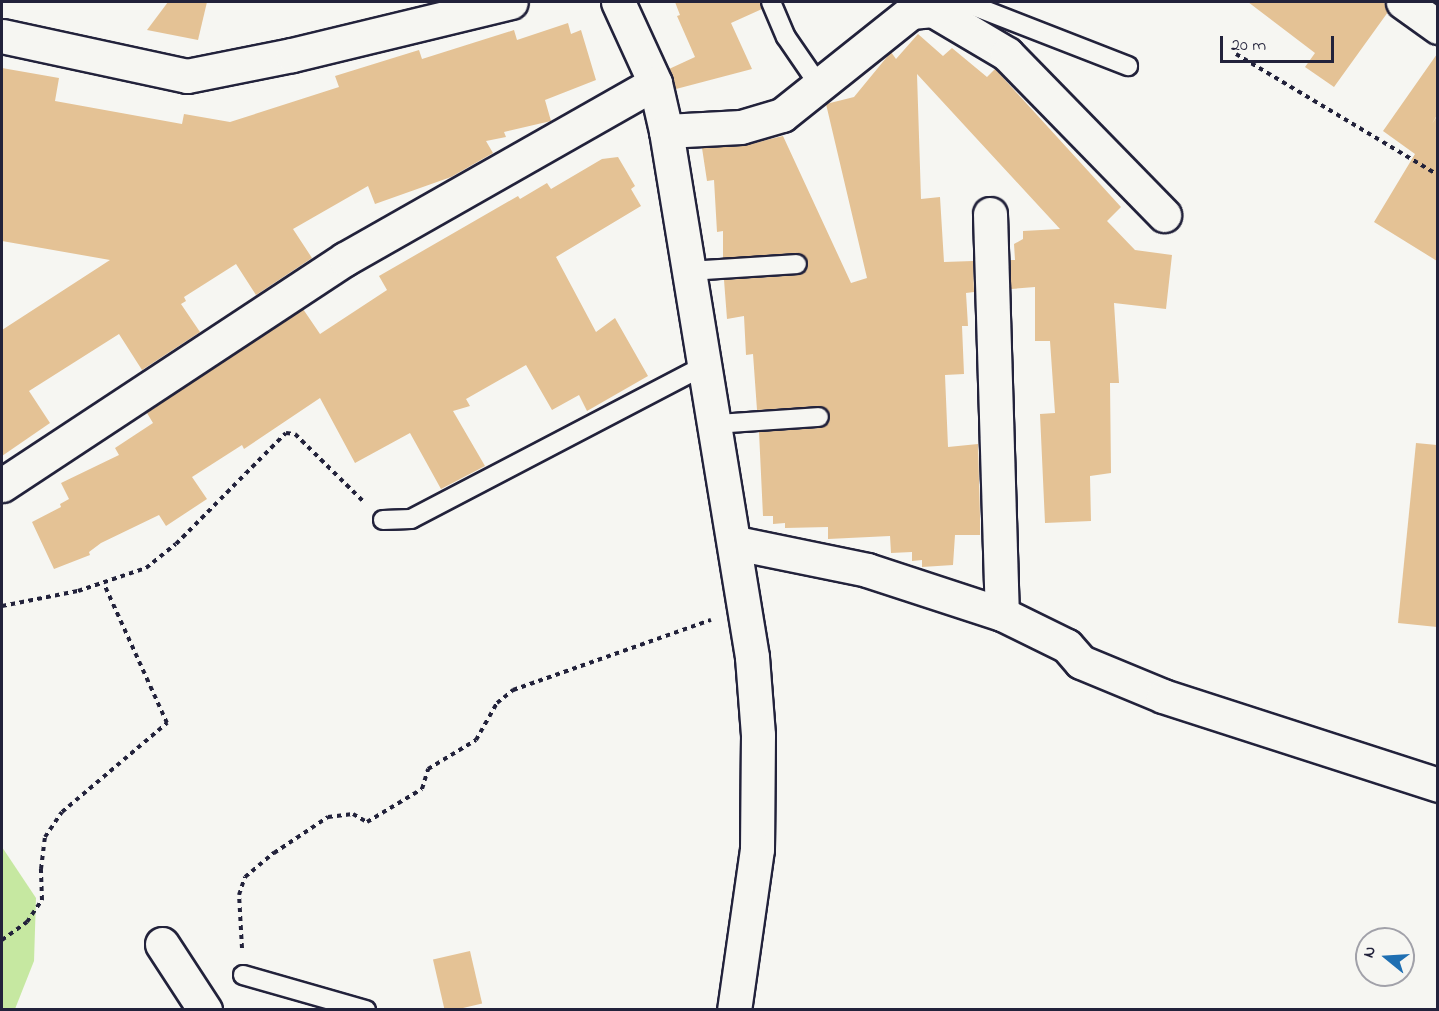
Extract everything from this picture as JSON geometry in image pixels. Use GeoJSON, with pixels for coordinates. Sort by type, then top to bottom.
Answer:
{"type":"FeatureCollection","features":[{"type":"Feature","properties":{"kind":"street"},"geometry":{"type":"LineString","coordinates":[[2,36],[187,76],[292,55],[511,2]]}},
{"type":"Feature","properties":{"kind":"street"},"geometry":{"type":"LineString","coordinates":[[618,2],[655,83],[666,131],[745,605],[758,735],[757,849],[734,1010]]}},
{"type":"Feature","properties":{"kind":"street"},"geometry":{"type":"LineString","coordinates":[[1403,2],[1437,27]]}},
{"type":"Feature","properties":{"kind":"street"},"geometry":{"type":"LineString","coordinates":[[666,131],[741,127],[782,115],[911,12],[938,4],[1007,54],[1164,215]]}},
{"type":"Feature","properties":{"kind":"street"},"geometry":{"type":"LineString","coordinates":[[2,485],[345,259],[655,83]]}},
{"type":"Feature","properties":{"kind":"street"},"geometry":{"type":"LineString","coordinates":[[990,214],[1002,614]]}},
{"type":"Feature","properties":{"kind":"street"},"geometry":{"type":"LineString","coordinates":[[736,543],[867,570],[1002,614],[1068,646],[1082,662],[1163,696],[1437,785]]}},
{"type":"Feature","properties":{"kind":"street"},"geometry":{"type":"LineString","coordinates":[[162,944],[205,1010]]}},
{"type":"Feature","properties":{"kind":"lane"},"geometry":{"type":"LineString","coordinates":[[771,2],[786,37],[819,85]]}},
{"type":"Feature","properties":{"kind":"lane"},"geometry":{"type":"LineString","coordinates":[[938,4],[966,3],[1128,66]]}},
{"type":"Feature","properties":{"kind":"lane"},"geometry":{"type":"LineString","coordinates":[[690,271],[797,264]]}},
{"type":"Feature","properties":{"kind":"lane"},"geometry":{"type":"LineString","coordinates":[[383,520],[411,519],[706,364]]}},
{"type":"Feature","properties":{"kind":"lane"},"geometry":{"type":"LineString","coordinates":[[716,424],[819,417]]}},
{"type":"Feature","properties":{"kind":"lane"},"geometry":{"type":"LineString","coordinates":[[243,975],[366,1010]]}},
{"type":"Feature","properties":{"kind":"path"},"geometry":{"type":"LineString","coordinates":[[1236,54],[1437,175]]}},
{"type":"Feature","properties":{"kind":"path"},"geometry":{"type":"LineString","coordinates":[[2,606],[104,584],[146,568],[176,544],[286,433],[295,434],[383,520]]}},
{"type":"Feature","properties":{"kind":"path"},"geometry":{"type":"LineString","coordinates":[[2,940],[27,921],[42,900],[40,869],[45,837],[62,812],[167,723],[104,584]]}},
{"type":"Feature","properties":{"kind":"path"},"geometry":{"type":"LineString","coordinates":[[243,975],[239,895],[245,877],[274,853],[328,817],[353,814],[366,822],[422,789],[428,769],[462,752],[476,740],[496,703],[513,690],[745,605]]}},
{"type":"Feature","properties":{"kind":"green space"},"geometry":{"type":"Polygon","coordinates":[[[2,847],[36,898],[34,961],[15,1009],[2,1009],[2,847]]]}},
{"type":"Feature","properties":{"kind":"building"},"geometry":{"type":"Polygon","coordinates":[[[168,2],[207,2],[198,40],[147,30],[168,2]]]}},
{"type":"Feature","properties":{"kind":"building"},"geometry":{"type":"Polygon","coordinates":[[[675,2],[760,2],[762,9],[731,23],[752,69],[676,89],[669,69],[695,57],[677,16],[680,15],[675,2]]]}},
{"type":"Feature","properties":{"kind":"building"},"geometry":{"type":"Polygon","coordinates":[[[1248,2],[1384,2],[1388,12],[1334,87],[1305,67],[1315,53],[1248,2]]]}},
{"type":"Feature","properties":{"kind":"building"},"geometry":{"type":"Polygon","coordinates":[[[568,23],[571,34],[581,30],[596,80],[545,100],[551,121],[504,132],[506,137],[486,141],[493,153],[451,177],[375,204],[368,186],[293,229],[312,258],[256,295],[236,264],[184,297],[186,301],[181,304],[200,332],[142,370],[119,334],[29,391],[50,423],[2,456],[2,330],[110,260],[2,241],[2,68],[59,78],[55,101],[182,124],[184,114],[230,122],[339,87],[335,76],[419,50],[422,59],[514,30],[517,40],[568,23]]]}},
{"type":"Feature","properties":{"kind":"building"},"geometry":{"type":"Polygon","coordinates":[[[918,34],[943,56],[952,48],[987,77],[995,69],[1121,207],[1107,221],[1135,250],[1172,255],[1166,309],[1114,303],[1119,383],[1110,383],[1111,473],[1090,476],[1091,521],[1045,523],[1040,414],[1055,413],[1050,341],[1035,341],[1035,287],[1011,289],[1010,260],[1015,260],[1014,244],[1023,239],[1023,231],[1060,229],[917,74],[921,199],[940,197],[944,262],[973,261],[974,292],[966,293],[968,326],[962,326],[964,374],[945,375],[948,447],[978,444],[980,516],[980,535],[955,535],[953,565],[922,567],[922,560],[912,561],[912,552],[891,553],[890,536],[828,539],[828,527],[785,528],[785,523],[773,524],[773,516],[763,516],[759,432],[820,428],[829,422],[830,416],[819,406],[757,410],[753,354],[746,355],[744,316],[727,319],[724,280],[798,275],[807,269],[808,263],[797,253],[723,258],[723,231],[717,232],[714,180],[707,181],[702,148],[742,146],[783,136],[851,283],[867,278],[826,104],[854,97],[891,52],[896,59],[918,34]]]}},
{"type":"Feature","properties":{"kind":"building"},"geometry":{"type":"Polygon","coordinates":[[[1437,54],[1437,115],[1432,124],[1437,116],[1437,261],[1374,222],[1415,154],[1383,131],[1437,54]]]}},
{"type":"Feature","properties":{"kind":"building"},"geometry":{"type":"Polygon","coordinates":[[[618,157],[635,186],[631,189],[641,206],[556,257],[596,332],[615,318],[648,376],[587,411],[579,395],[552,410],[526,365],[466,399],[470,406],[453,411],[485,466],[441,489],[410,433],[355,463],[320,398],[244,449],[242,445],[192,477],[207,499],[166,526],[159,515],[101,543],[89,552],[90,555],[54,569],[32,522],[61,507],[60,504],[69,499],[61,483],[119,455],[115,448],[153,423],[147,413],[303,309],[320,334],[387,290],[379,276],[518,196],[520,199],[547,183],[551,189],[602,159],[618,157]]]}},
{"type":"Feature","properties":{"kind":"building"},"geometry":{"type":"Polygon","coordinates":[[[1416,443],[1437,445],[1437,627],[1398,623],[1416,443]]]}},
{"type":"Feature","properties":{"kind":"building"},"geometry":{"type":"Polygon","coordinates":[[[470,951],[482,1004],[445,1010],[433,960],[470,951]]]}}]}
